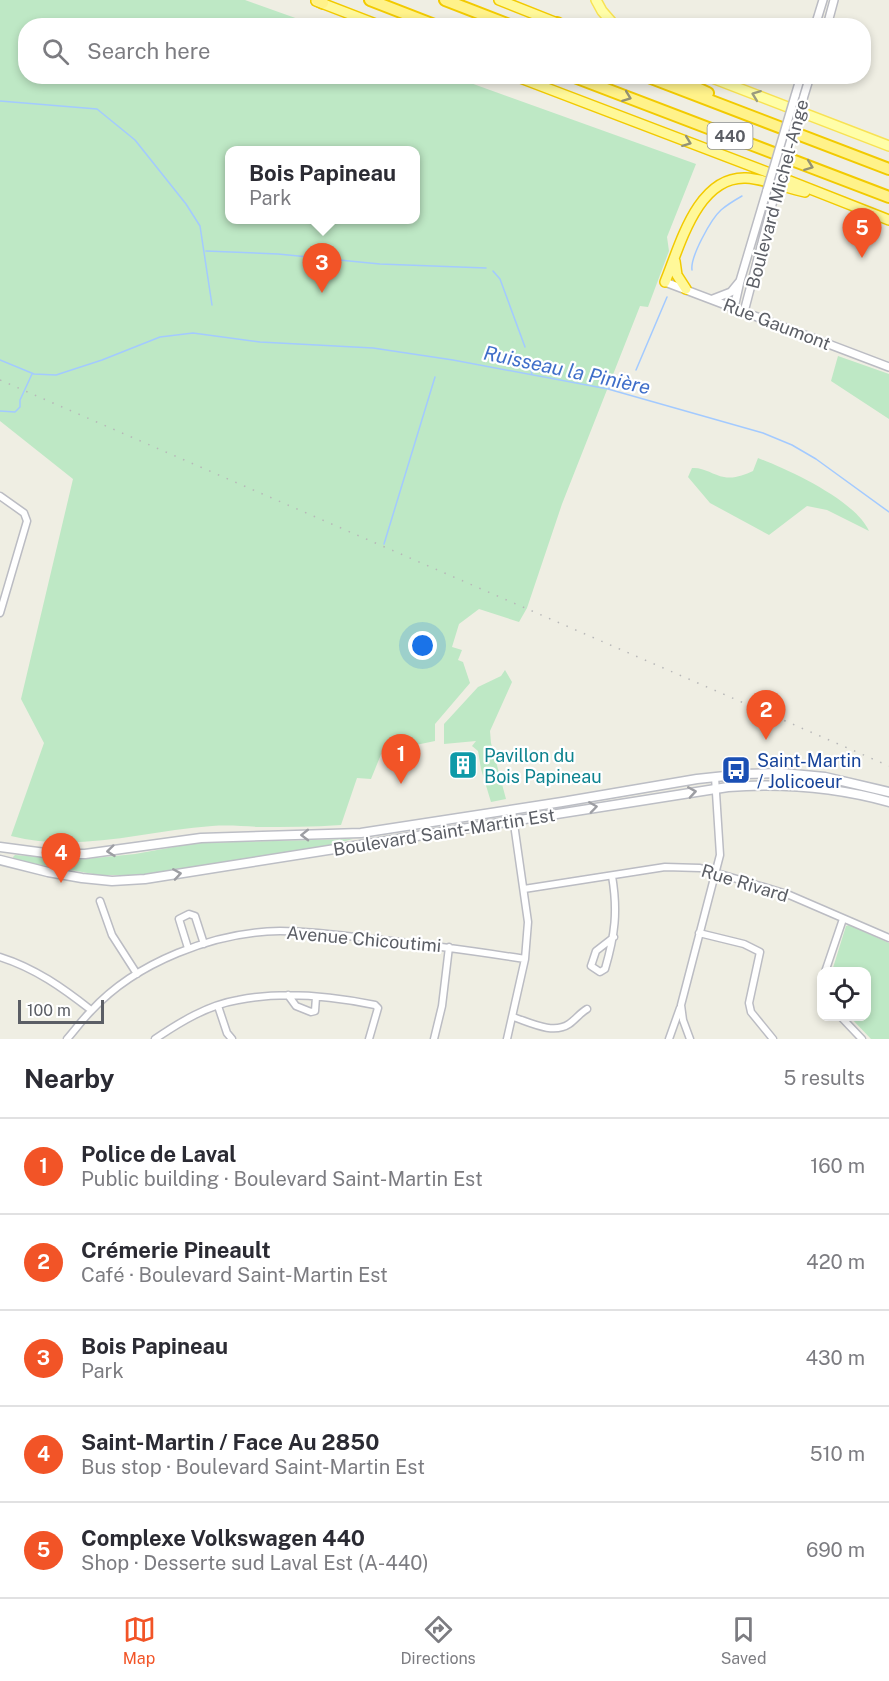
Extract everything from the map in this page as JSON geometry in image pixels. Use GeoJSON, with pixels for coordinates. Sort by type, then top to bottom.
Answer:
{"type":"FeatureCollection","features":[{"type":"Feature","properties":{"kind":"highway"},"geometry":{"type":"LineString","coordinates":[[370,0],[417,18]]}},
{"type":"Feature","properties":{"kind":"highway"},"geometry":{"type":"LineString","coordinates":[[445,0],[491,18]]}},
{"type":"Feature","properties":{"kind":"highway"},"geometry":{"type":"LineString","coordinates":[[499,0],[544,18]]}},
{"type":"Feature","properties":{"kind":"highway"},"geometry":{"type":"LineString","coordinates":[[318,1],[361,18]]}},
{"type":"Feature","properties":{"kind":"highway"},"geometry":{"type":"LineString","coordinates":[[536,84],[889,220]]}},
{"type":"Feature","properties":{"kind":"highway","name":"440"},"geometry":{"type":"LineString","coordinates":[[593,84],[889,197]]}},
{"type":"Feature","properties":{"kind":"highway","name":"440"},"geometry":{"type":"LineString","coordinates":[[667,84],[889,169]]}},
{"type":"Feature","properties":{"kind":"highway"},"geometry":{"type":"LineString","coordinates":[[689,84],[796,134]]}},
{"type":"Feature","properties":{"kind":"highway"},"geometry":{"type":"LineString","coordinates":[[665,282],[699,205],[713,189],[726,181],[741,178],[752,179],[824,196]]}},
{"type":"Feature","properties":{"kind":"highway"},"geometry":{"type":"LineString","coordinates":[[675,258],[677,275],[686,289]]}},
{"type":"Feature","properties":{"kind":"main road"},"geometry":{"type":"LineString","coordinates":[[596,0],[608,18]]}},
{"type":"Feature","properties":{"kind":"main road"},"geometry":{"type":"LineString","coordinates":[[728,84],[889,146]]}},
{"type":"Feature","properties":{"kind":"main road","name":"Boulevard Saint-Martin Est"},"geometry":{"type":"LineString","coordinates":[[0,847],[53,854],[85,854],[201,838],[344,834],[405,827],[715,777],[759,773],[836,778],[889,792]]}},
{"type":"Feature","properties":{"kind":"main road","name":"Boulevard Saint-Martin Est"},"geometry":{"type":"LineString","coordinates":[[0,860],[68,876],[120,881],[167,876],[715,788],[759,785],[811,787],[843,791],[889,802]]}},
{"type":"Feature","properties":{"kind":"main road"},"geometry":{"type":"LineString","coordinates":[[454,819],[460,829]]}},
{"type":"Feature","properties":{"kind":"main road"},"geometry":{"type":"LineString","coordinates":[[405,827],[406,836]]}},
{"type":"Feature","properties":{"kind":"street"},"geometry":{"type":"LineString","coordinates":[[817,18],[823,0]]}},
{"type":"Feature","properties":{"kind":"street"},"geometry":{"type":"LineString","coordinates":[[828,18],[834,0]]}},
{"type":"Feature","properties":{"kind":"street","name":"Boulevard Michel-Ange"},"geometry":{"type":"LineString","coordinates":[[744,312],[799,97],[800,84]]}},
{"type":"Feature","properties":{"kind":"street","name":"Boulevard Michel-Ange"},"geometry":{"type":"LineString","coordinates":[[734,308],[767,190],[799,97],[806,84]]}},
{"type":"Feature","properties":{"kind":"street"},"geometry":{"type":"LineString","coordinates":[[712,300],[730,292],[740,281]]}},
{"type":"Feature","properties":{"kind":"street","name":"Rue Gaumont"},"geometry":{"type":"LineString","coordinates":[[665,282],[889,367]]}},
{"type":"Feature","properties":{"kind":"street"},"geometry":{"type":"LineString","coordinates":[[0,496],[24,513],[27,521],[0,613]]}},
{"type":"Feature","properties":{"kind":"street"},"geometry":{"type":"LineString","coordinates":[[669,1039],[681,1005],[721,850],[715,777]]}},
{"type":"Feature","properties":{"kind":"street"},"geometry":{"type":"LineString","coordinates":[[507,1039],[525,960],[528,922],[512,810]]}},
{"type":"Feature","properties":{"kind":"street","name":"Rue Rivard"},"geometry":{"type":"LineString","coordinates":[[524,889],[673,867],[692,867],[787,894],[889,938]]}},
{"type":"Feature","properties":{"kind":"street"},"geometry":{"type":"LineString","coordinates":[[612,876],[616,903],[614,937],[605,969],[600,972],[594,969],[591,966],[596,951],[614,937]]}},
{"type":"Feature","properties":{"kind":"street"},"geometry":{"type":"LineString","coordinates":[[100,901],[112,935],[137,974]]}},
{"type":"Feature","properties":{"kind":"street"},"geometry":{"type":"LineString","coordinates":[[188,948],[179,919],[189,914],[195,916],[204,944]]}},
{"type":"Feature","properties":{"kind":"street"},"geometry":{"type":"LineString","coordinates":[[827,967],[843,919]]}},
{"type":"Feature","properties":{"kind":"street","name":"Avenue Chicoutimi"},"geometry":{"type":"LineString","coordinates":[[67,1039],[91,1010],[137,974],[188,948],[255,932],[314,933],[448,947],[525,960]]}},
{"type":"Feature","properties":{"kind":"street"},"geometry":{"type":"LineString","coordinates":[[699,933],[744,944],[760,952],[749,1003],[751,1012],[773,1039]]}},
{"type":"Feature","properties":{"kind":"street"},"geometry":{"type":"LineString","coordinates":[[434,1039],[442,1006],[448,947]]}},
{"type":"Feature","properties":{"kind":"street"},"geometry":{"type":"LineString","coordinates":[[0,957],[17,962],[56,982],[91,1010]]}},
{"type":"Feature","properties":{"kind":"street"},"geometry":{"type":"LineString","coordinates":[[288,995],[296,1006],[311,1012],[315,1011],[316,997]]}},
{"type":"Feature","properties":{"kind":"street"},"geometry":{"type":"LineString","coordinates":[[155,1039],[177,1024],[218,1006],[238,1000],[288,995],[375,1005],[378,1008],[369,1039]]}},
{"type":"Feature","properties":{"kind":"street"},"geometry":{"type":"LineString","coordinates":[[681,1005],[683,1020],[690,1039]]}},
{"type":"Feature","properties":{"kind":"street"},"geometry":{"type":"LineString","coordinates":[[218,1006],[227,1032],[232,1039]]}},
{"type":"Feature","properties":{"kind":"street"},"geometry":{"type":"LineString","coordinates":[[513,1017],[545,1027],[558,1028],[568,1025],[587,1009]]}},
{"type":"Feature","properties":{"kind":"street"},"geometry":{"type":"LineString","coordinates":[[845,1021],[862,1039]]}},
{"type":"Feature","properties":{"kind":"green space"},"geometry":{"type":"Polygon","coordinates":[[[0,0],[245,0],[295,18],[18,18],[18,84],[473,84],[696,164],[667,237],[669,251],[648,307],[640,306],[562,504],[527,608],[519,622],[479,609],[459,624],[452,647],[462,650],[458,660],[463,662],[470,683],[435,724],[435,741],[382,752],[371,779],[357,778],[341,825],[212,826],[87,842],[36,841],[11,836],[44,743],[21,699],[73,479],[0,421],[0,0]]]}},
{"type":"Feature","properties":{"kind":"green space"},"geometry":{"type":"Polygon","coordinates":[[[838,356],[889,374],[889,419],[831,381],[838,356]]]}},
{"type":"Feature","properties":{"kind":"green space"},"geometry":{"type":"Polygon","coordinates":[[[758,458],[803,478],[836,497],[861,519],[869,531],[827,510],[807,506],[769,535],[710,503],[688,477],[692,468],[724,477],[739,476],[753,471],[758,458]]]}},
{"type":"Feature","properties":{"kind":"green space"},"geometry":{"type":"Polygon","coordinates":[[[505,670],[512,682],[490,731],[506,799],[491,802],[478,751],[472,746],[476,741],[444,744],[444,724],[478,687],[501,676],[505,670]]]}},
{"type":"Feature","properties":{"kind":"green space"},"geometry":{"type":"Polygon","coordinates":[[[353,839],[319,848],[139,875],[99,875],[14,860],[13,857],[15,855],[75,860],[135,854],[196,843],[353,839]]]}},
{"type":"Feature","properties":{"kind":"green space"},"geometry":{"type":"Polygon","coordinates":[[[849,925],[889,943],[889,1039],[871,1039],[854,1021],[871,1021],[871,967],[833,967],[846,926],[849,925]]]}},
{"type":"Feature","properties":{"kind":"waterway"},"geometry":{"type":"LineString","coordinates":[[0,101],[97,109],[135,140],[186,204],[200,226],[212,305]]}},
{"type":"Feature","properties":{"kind":"waterway"},"geometry":{"type":"LineString","coordinates":[[692,270],[694,256],[712,221],[721,210],[742,196]]}},
{"type":"Feature","properties":{"kind":"waterway"},"geometry":{"type":"LineString","coordinates":[[206,251],[278,254],[380,264],[486,268]]}},
{"type":"Feature","properties":{"kind":"waterway"},"geometry":{"type":"LineString","coordinates":[[493,271],[500,279],[525,347]]}},
{"type":"Feature","properties":{"kind":"waterway"},"geometry":{"type":"LineString","coordinates":[[636,370],[667,297]]}},
{"type":"Feature","properties":{"kind":"waterway","name":"Ruisseau la Pinière"},"geometry":{"type":"LineString","coordinates":[[0,360],[34,374],[56,375],[160,337],[193,333],[260,342],[373,348],[453,360],[608,389],[763,433],[792,445],[816,459],[889,512]]}},
{"type":"Feature","properties":{"kind":"waterway"},"geometry":{"type":"LineString","coordinates":[[528,361],[532,374]]}},
{"type":"Feature","properties":{"kind":"waterway"},"geometry":{"type":"LineString","coordinates":[[0,411],[15,412],[20,407],[20,400],[32,374]]}},
{"type":"Feature","properties":{"kind":"waterway"},"geometry":{"type":"LineString","coordinates":[[384,544],[435,377]]}},
{"type":"Feature","properties":{"kind":"waterway"},"geometry":{"type":"LineString","coordinates":[[609,388],[626,378]]}},
{"type":"Feature","properties":{"kind":"railway"},"geometry":{"type":"LineString","coordinates":[[0,380],[889,766]]}},
{"type":"Feature","properties":{"kind":"place","name":"Complexe Volkswagen 440"},"geometry":{"type":"Point","coordinates":[862,258]}},
{"type":"Feature","properties":{"kind":"place","name":"Bois Papineau"},"geometry":{"type":"Point","coordinates":[322,293]}},
{"type":"Feature","properties":{"kind":"place","name":"Crémerie Pineault"},"geometry":{"type":"Point","coordinates":[766,740]}},
{"type":"Feature","properties":{"kind":"place","name":"Pavillon du Bois Papineau"},"geometry":{"type":"Point","coordinates":[463,765]}},
{"type":"Feature","properties":{"kind":"place","name":"Saint-Martin / Jolicoeur"},"geometry":{"type":"Point","coordinates":[736,770]}},
{"type":"Feature","properties":{"kind":"place","name":"Police de Laval"},"geometry":{"type":"Point","coordinates":[401,784]}},
{"type":"Feature","properties":{"kind":"place","name":"Saint-Martin / Face Au 2850"},"geometry":{"type":"Point","coordinates":[61,883]}}]}
